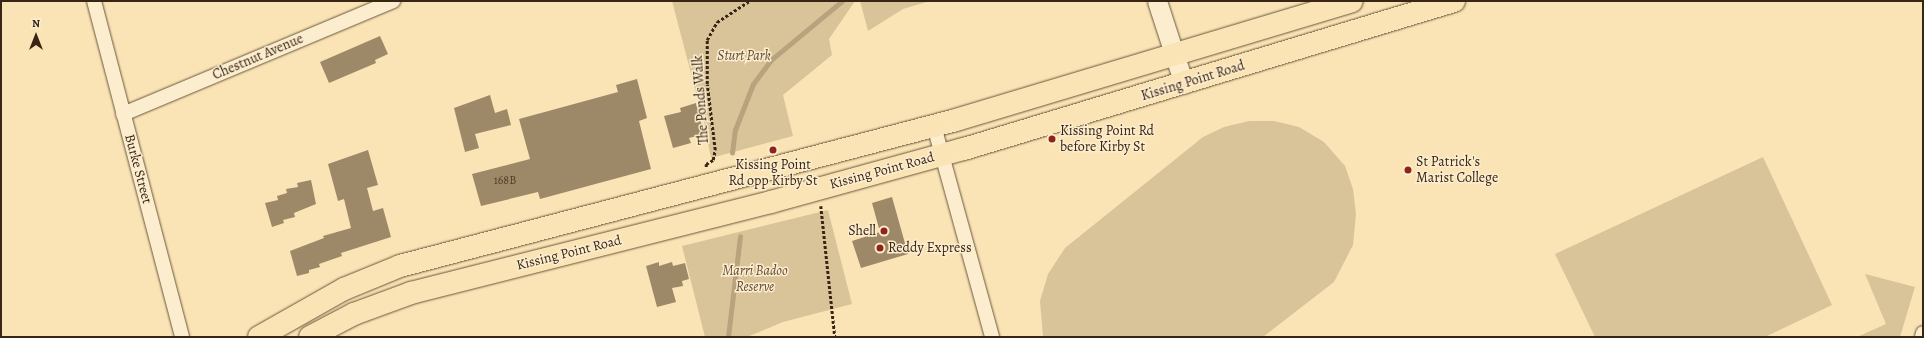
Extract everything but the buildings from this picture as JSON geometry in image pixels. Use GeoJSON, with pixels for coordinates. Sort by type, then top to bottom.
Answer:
{"type":"FeatureCollection","features":[{"type":"Feature","properties":{"kind":"main road"},"geometry":{"type":"LineString","coordinates":[[259,337],[344,289],[400,266],[934,126],[1352,1]]}},
{"type":"Feature","properties":{"kind":"main road","name":"Kissing Point Road"},"geometry":{"type":"LineString","coordinates":[[310,337],[354,314],[411,293],[943,155],[1184,84],[1454,1]]}},
{"type":"Feature","properties":{"kind":"street","name":"Burke Street"},"geometry":{"type":"LineString","coordinates":[[94,1],[182,337]]}},
{"type":"Feature","properties":{"kind":"street","name":"Chestnut Avenue"},"geometry":{"type":"LineString","coordinates":[[123,114],[393,1]]}},
{"type":"Feature","properties":{"kind":"street"},"geometry":{"type":"LineString","coordinates":[[1157,1],[1184,84]]}},
{"type":"Feature","properties":{"kind":"street"},"geometry":{"type":"LineString","coordinates":[[934,126],[992,337]]}},
{"type":"Feature","properties":{"kind":"street"},"geometry":{"type":"LineString","coordinates":[[1922,337],[1923,333]]}},
{"type":"Feature","properties":{"kind":"path","name":"The Ponds Walk"},"geometry":{"type":"LineString","coordinates":[[706,164],[713,160],[715,150],[707,84],[707,40],[717,22],[749,1]]}},
{"type":"Feature","properties":{"kind":"path"},"geometry":{"type":"LineString","coordinates":[[821,205],[835,337]]}},
{"type":"Feature","properties":{"kind":"green space","name":"Sturt Park"},"geometry":{"type":"Polygon","coordinates":[[[672,1],[855,1],[829,39],[832,55],[783,95],[793,136],[711,158],[704,123],[672,1]]]}},
{"type":"Feature","properties":{"kind":"green space"},"geometry":{"type":"Polygon","coordinates":[[[860,1],[930,1],[903,9],[868,31],[860,1]]]}},
{"type":"Feature","properties":{"kind":"green space"},"geometry":{"type":"Polygon","coordinates":[[[1249,121],[1274,121],[1299,127],[1324,142],[1345,166],[1353,189],[1356,214],[1353,245],[1334,282],[1263,337],[1043,337],[1040,301],[1048,274],[1065,248],[1203,137],[1224,127],[1249,121]]]}},
{"type":"Feature","properties":{"kind":"green space"},"geometry":{"type":"Polygon","coordinates":[[[1763,157],[1832,305],[1765,337],[1595,337],[1555,254],[1763,157]]]}},
{"type":"Feature","properties":{"kind":"green space","name":"Marri Badoo Reserve"},"geometry":{"type":"Polygon","coordinates":[[[828,210],[852,304],[783,322],[747,337],[705,337],[682,246],[828,210]]]}},
{"type":"Feature","properties":{"kind":"green space"},"geometry":{"type":"Polygon","coordinates":[[[1865,274],[1915,287],[1900,337],[1857,337],[1886,324],[1865,274]]]}},
{"type":"Feature","properties":{"kind":"waterway"},"geometry":{"type":"LineString","coordinates":[[732,153],[735,130],[753,84],[771,60],[842,1]]}},
{"type":"Feature","properties":{"kind":"waterway"},"geometry":{"type":"LineString","coordinates":[[728,337],[740,237]]}},
{"type":"Feature","properties":{"kind":"place","name":"Kissing Point Rd before Kirby St"},"geometry":{"type":"Point","coordinates":[1052,139]}},
{"type":"Feature","properties":{"kind":"place","name":"Kissing Point Rd opp Kirby St"},"geometry":{"type":"Point","coordinates":[773,150]}},
{"type":"Feature","properties":{"kind":"place","name":"St Patrick's Marist College"},"geometry":{"type":"Point","coordinates":[1408,170]}},
{"type":"Feature","properties":{"kind":"place","name":"Shell"},"geometry":{"type":"Point","coordinates":[884,231]}},
{"type":"Feature","properties":{"kind":"place","name":"Reddy Express"},"geometry":{"type":"Point","coordinates":[880,248]}}]}
